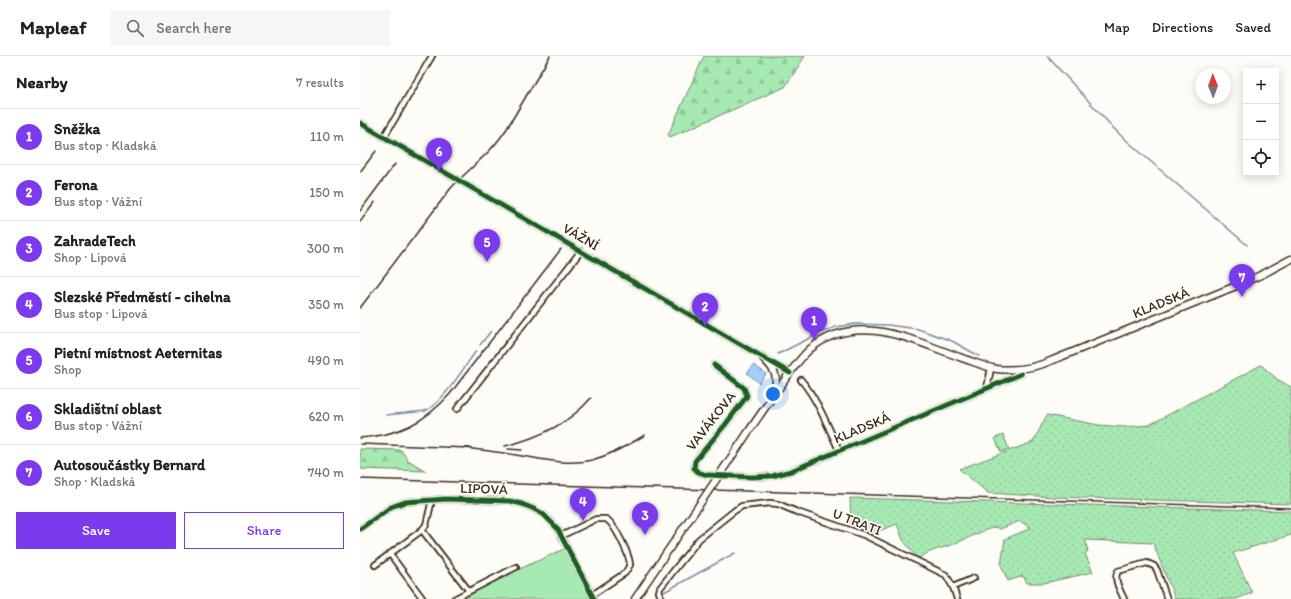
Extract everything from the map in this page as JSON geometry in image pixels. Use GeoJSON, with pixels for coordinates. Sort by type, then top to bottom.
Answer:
{"type":"FeatureCollection","features":[{"type":"Feature","properties":{"kind":"main road","name":"KLADSKÁ"},"geometry":{"type":"LineString","coordinates":[[636,597],[770,400],[805,354],[817,344],[835,335],[858,330],[876,330],[893,334],[992,368],[1019,370],[1043,364],[1246,281],[1291,259]]}},
{"type":"Feature","properties":{"kind":"main road"},"geometry":{"type":"LineString","coordinates":[[762,357],[772,367],[775,374],[776,384],[770,400]]}},
{"type":"Feature","properties":{"kind":"street"},"geometry":{"type":"LineString","coordinates":[[384,137],[432,56]]}},
{"type":"Feature","properties":{"kind":"street","name":"VÁŽNÍ"},"geometry":{"type":"LineString","coordinates":[[360,122],[790,373]]}},
{"type":"Feature","properties":{"kind":"street","name":"VÁŽNÍ"},"geometry":{"type":"LineString","coordinates":[[457,409],[581,251]]}},
{"type":"Feature","properties":{"kind":"street","name":"VAVÁKOVA"},"geometry":{"type":"LineString","coordinates":[[707,475],[696,470],[694,465],[695,460],[725,426],[747,396],[744,388],[714,365]]}},
{"type":"Feature","properties":{"kind":"street"},"geometry":{"type":"LineString","coordinates":[[987,388],[992,368]]}},
{"type":"Feature","properties":{"kind":"street","name":"KLADSKÁ"},"geometry":{"type":"LineString","coordinates":[[707,475],[751,477],[772,476],[791,471],[1021,374]]}},
{"type":"Feature","properties":{"kind":"street","name":"KLADSKÁ"},"geometry":{"type":"LineString","coordinates":[[800,380],[806,386],[818,407],[839,450]]}},
{"type":"Feature","properties":{"kind":"street"},"geometry":{"type":"LineString","coordinates":[[375,565],[422,530],[426,525],[432,500]]}},
{"type":"Feature","properties":{"kind":"street","name":"LIPOVÁ"},"geometry":{"type":"LineString","coordinates":[[361,527],[395,505],[405,502],[432,500],[502,501],[522,504],[534,508],[543,514],[553,524],[562,536],[593,597],[625,573],[630,565],[629,556],[608,520],[600,518],[562,536]]}},
{"type":"Feature","properties":{"kind":"street","name":"U TRATI"},"geometry":{"type":"LineString","coordinates":[[662,599],[659,592],[699,538],[742,506],[776,503],[797,512],[864,535],[946,575],[958,599]]}},
{"type":"Feature","properties":{"kind":"street"},"geometry":{"type":"LineString","coordinates":[[422,530],[470,591]]}},
{"type":"Feature","properties":{"kind":"street"},"geometry":{"type":"LineString","coordinates":[[390,554],[423,599]]}},
{"type":"Feature","properties":{"kind":"street"},"geometry":{"type":"LineString","coordinates":[[1124,599],[1115,578],[1116,574],[1118,571],[1147,563],[1154,566],[1167,599]]}},
{"type":"Feature","properties":{"kind":"street"},"geometry":{"type":"LineString","coordinates":[[454,599],[516,567]]}},
{"type":"Feature","properties":{"kind":"street"},"geometry":{"type":"LineString","coordinates":[[953,587],[974,578]]}},
{"type":"Feature","properties":{"kind":"green space"},"geometry":{"type":"Polygon","coordinates":[[[704,56],[805,56],[785,87],[670,137],[668,135],[704,56]]]}},
{"type":"Feature","properties":{"kind":"green space"},"geometry":{"type":"Polygon","coordinates":[[[1261,365],[1277,379],[1291,387],[1291,504],[1053,497],[988,493],[959,469],[1033,442],[1047,415],[1099,425],[1124,427],[1149,425],[1261,365]]]}},
{"type":"Feature","properties":{"kind":"green space"},"geometry":{"type":"Polygon","coordinates":[[[1003,435],[1009,449],[1001,452],[995,438],[1003,435]]]}},
{"type":"Feature","properties":{"kind":"green space"},"geometry":{"type":"Polygon","coordinates":[[[360,449],[401,450],[408,460],[426,471],[360,469],[360,449]]]}},
{"type":"Feature","properties":{"kind":"green space"},"geometry":{"type":"Polygon","coordinates":[[[850,498],[1291,511],[1291,535],[1233,553],[1252,593],[1236,599],[1175,599],[1153,543],[1085,540],[1088,551],[1085,554],[1093,572],[1044,583],[1027,583],[1023,576],[1008,581],[1001,565],[1005,539],[1031,528],[1020,521],[1000,529],[995,527],[985,530],[956,543],[932,551],[918,559],[903,540],[897,524],[871,534],[851,525],[850,498]]]}},
{"type":"Feature","properties":{"kind":"green space"},"geometry":{"type":"Polygon","coordinates":[[[564,549],[590,599],[460,599],[493,581],[564,549]]]}},
{"type":"Feature","properties":{"kind":"water"},"geometry":{"type":"Polygon","coordinates":[[[754,365],[766,374],[759,383],[747,373],[754,365]]]}},
{"type":"Feature","properties":{"kind":"waterway"},"geometry":{"type":"LineString","coordinates":[[1047,56],[1119,134],[1247,245]]}},
{"type":"Feature","properties":{"kind":"waterway"},"geometry":{"type":"LineString","coordinates":[[778,354],[822,332],[836,327],[855,324],[888,325],[918,329],[952,341],[979,356]]}},
{"type":"Feature","properties":{"kind":"waterway"},"geometry":{"type":"LineString","coordinates":[[480,345],[491,331]]}},
{"type":"Feature","properties":{"kind":"waterway"},"geometry":{"type":"LineString","coordinates":[[386,415],[425,411],[432,407],[446,393],[476,351]]}},
{"type":"Feature","properties":{"kind":"waterway"},"geometry":{"type":"LineString","coordinates":[[664,592],[735,553]]}},
{"type":"Feature","properties":{"kind":"waterway"},"geometry":{"type":"LineString","coordinates":[[654,599],[658,596]]}},
{"type":"Feature","properties":{"kind":"railway"},"geometry":{"type":"LineString","coordinates":[[360,308],[451,188],[489,151],[501,137],[550,56]]}},
{"type":"Feature","properties":{"kind":"railway"},"geometry":{"type":"LineString","coordinates":[[360,172],[376,151]]}},
{"type":"Feature","properties":{"kind":"railway"},"geometry":{"type":"LineString","coordinates":[[360,211],[395,164]]}},
{"type":"Feature","properties":{"kind":"railway"},"geometry":{"type":"LineString","coordinates":[[360,222],[375,202]]}},
{"type":"Feature","properties":{"kind":"railway"},"geometry":{"type":"LineString","coordinates":[[360,438],[387,434],[410,426],[430,413],[440,404],[450,394],[561,249]]}},
{"type":"Feature","properties":{"kind":"railway"},"geometry":{"type":"LineString","coordinates":[[505,446],[529,439],[563,423],[591,398]]}},
{"type":"Feature","properties":{"kind":"railway"},"geometry":{"type":"LineString","coordinates":[[465,448],[554,461],[583,462],[612,453],[645,435]]}},
{"type":"Feature","properties":{"kind":"railway"},"geometry":{"type":"LineString","coordinates":[[360,444],[470,448]]}},
{"type":"Feature","properties":{"kind":"railway"},"geometry":{"type":"LineString","coordinates":[[508,449],[522,450]]}},
{"type":"Feature","properties":{"kind":"railway"},"geometry":{"type":"LineString","coordinates":[[360,479],[1291,508]]}},
{"type":"Feature","properties":{"kind":"cycle path"},"geometry":{"type":"LineString","coordinates":[[360,123],[790,373]]}},
{"type":"Feature","properties":{"kind":"cycle path"},"geometry":{"type":"LineString","coordinates":[[714,365],[744,388],[747,396],[695,461],[694,468],[698,472],[707,475],[751,477],[772,476],[791,471],[1021,374]]}},
{"type":"Feature","properties":{"kind":"cycle path"},"geometry":{"type":"LineString","coordinates":[[360,529],[391,507],[405,502],[446,499],[510,501],[522,504],[543,514],[557,528],[594,599]]}},
{"type":"Feature","properties":{"kind":"place","name":"Skladištní oblast"},"geometry":{"type":"Point","coordinates":[439,171]}},
{"type":"Feature","properties":{"kind":"place","name":"Pietní místnost Aeternitas"},"geometry":{"type":"Point","coordinates":[487,262]}},
{"type":"Feature","properties":{"kind":"place","name":"Autosoučástky Bernard"},"geometry":{"type":"Point","coordinates":[1242,297]}},
{"type":"Feature","properties":{"kind":"place","name":"Ferona"},"geometry":{"type":"Point","coordinates":[705,326]}},
{"type":"Feature","properties":{"kind":"place","name":"Sněžka"},"geometry":{"type":"Point","coordinates":[814,340]}},
{"type":"Feature","properties":{"kind":"place","name":"Slezské Předměstí - cihelna"},"geometry":{"type":"Point","coordinates":[583,521]}},
{"type":"Feature","properties":{"kind":"place","name":"ZahradeTech"},"geometry":{"type":"Point","coordinates":[645,535]}}]}
